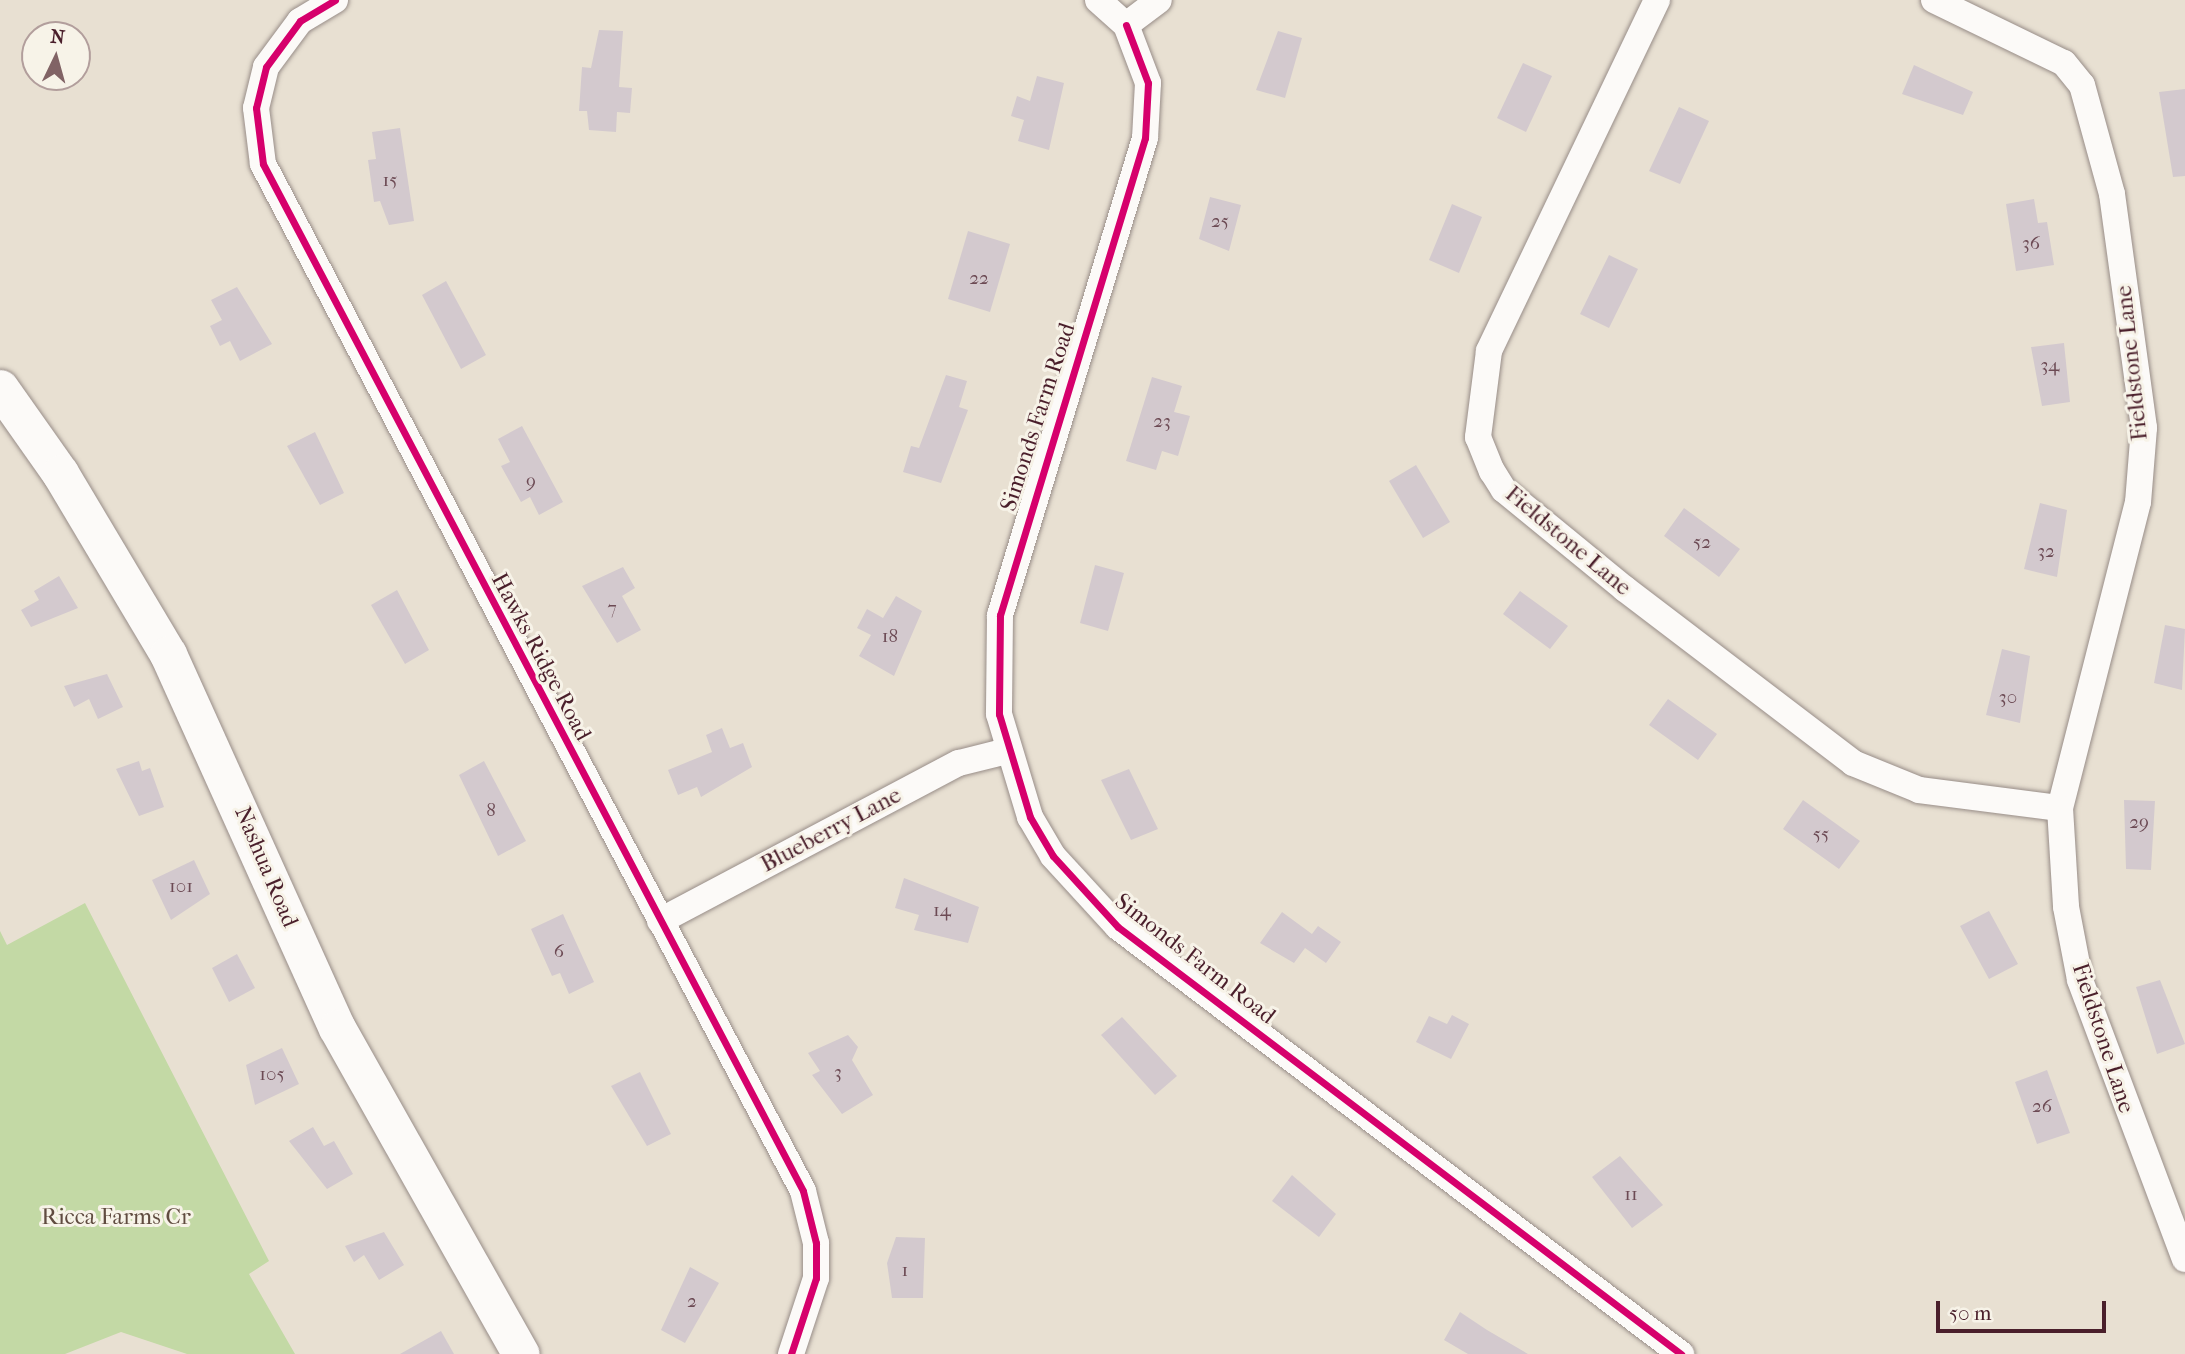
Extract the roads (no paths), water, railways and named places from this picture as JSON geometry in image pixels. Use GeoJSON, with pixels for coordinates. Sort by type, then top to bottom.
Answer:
{"type":"FeatureCollection","features":[{"type":"Feature","properties":{"kind":"main road","name":"Nashua Road"},"geometry":{"type":"LineString","coordinates":[[0,388],[60,473],[168,654],[337,1028],[521,1354]]}},
{"type":"Feature","properties":{"kind":"street","name":"Hawks Ridge Road"},"geometry":{"type":"LineString","coordinates":[[335,0],[300,21],[266,67],[256,108],[263,164],[809,1208],[816,1278],[791,1354]]}},
{"type":"Feature","properties":{"kind":"street"},"geometry":{"type":"LineString","coordinates":[[1098,0],[1126,24],[1159,0]]}},
{"type":"Feature","properties":{"kind":"street","name":"Fieldstone Lane"},"geometry":{"type":"LineString","coordinates":[[1657,0],[1489,351],[1478,437],[1492,471],[1504,489],[1625,589],[1853,763],[1919,790],[2060,808]]}},
{"type":"Feature","properties":{"kind":"street","name":"Fieldstone Lane"},"geometry":{"type":"LineString","coordinates":[[1934,0],[2064,63],[2082,85],[2112,194],[2144,428],[2139,489],[2060,808],[2066,907],[2080,980],[2185,1259]]}},
{"type":"Feature","properties":{"kind":"street","name":"Simonds Farm Road"},"geometry":{"type":"LineString","coordinates":[[1126,24],[1145,66],[1148,120],[1002,600],[996,677],[1007,751],[1041,837],[1118,927],[1681,1354]]}},
{"type":"Feature","properties":{"kind":"street","name":"Blueberry Lane"},"geometry":{"type":"LineString","coordinates":[[660,920],[964,761],[1007,751]]}},
{"type":"Feature","properties":{"kind":"park label","name":"Ricca Farms Cr"},"geometry":{"type":"Point","coordinates":[116,1217]}}]}
